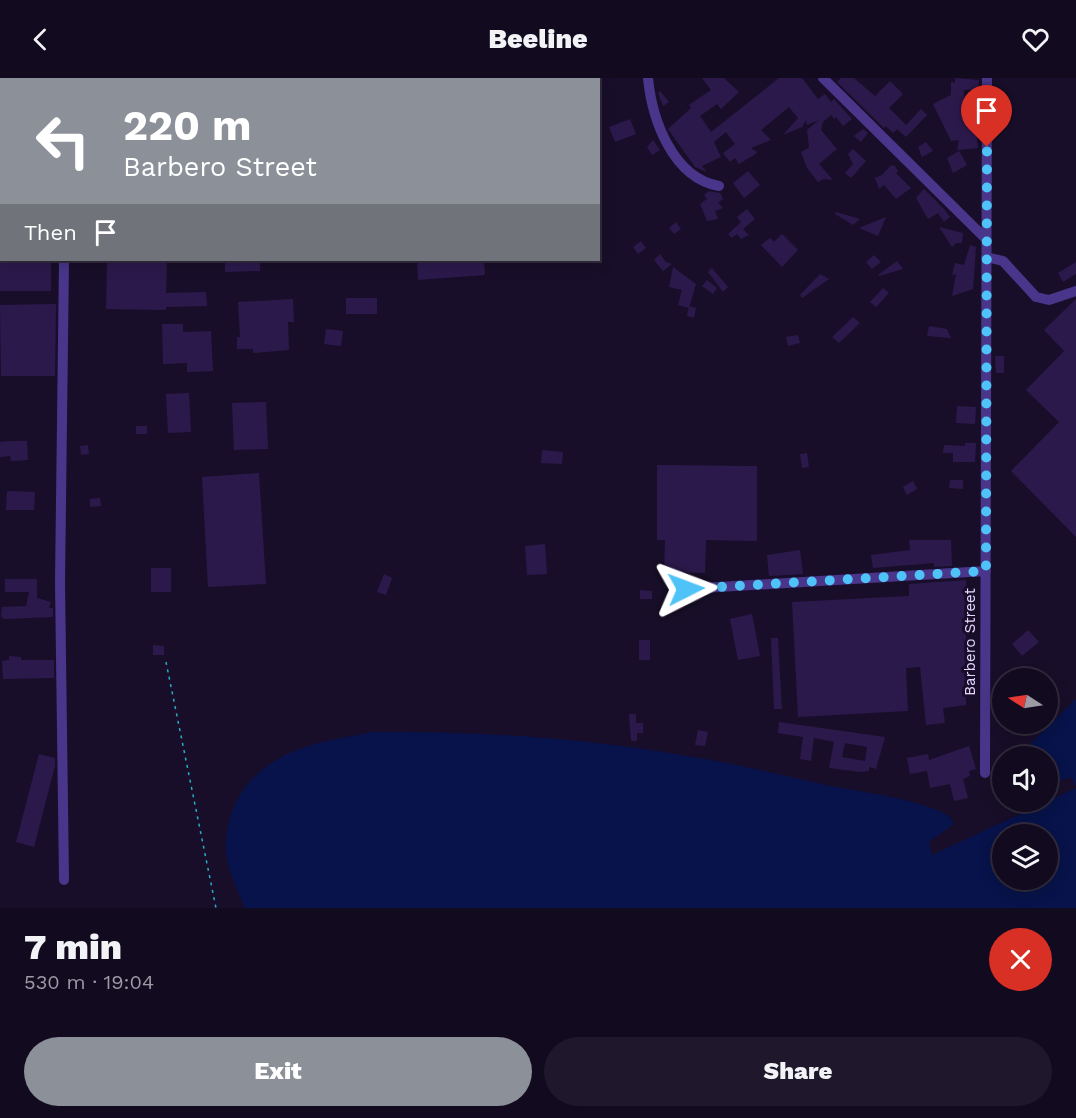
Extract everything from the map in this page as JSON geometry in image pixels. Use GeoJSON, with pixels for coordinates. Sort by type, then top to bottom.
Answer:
{"type":"FeatureCollection","features":[{"type":"Feature","properties":{"kind":"street"},"geometry":{"type":"LineString","coordinates":[[648,78],[650,96],[658,124],[670,149],[694,178],[702,183],[718,186]]}},
{"type":"Feature","properties":{"kind":"street"},"geometry":{"type":"LineString","coordinates":[[823,78],[987,240]]}},
{"type":"Feature","properties":{"kind":"street","name":"Barbero Street"},"geometry":{"type":"LineString","coordinates":[[985,773],[987,78]]}},
{"type":"Feature","properties":{"kind":"street"},"geometry":{"type":"LineString","coordinates":[[986,257],[1003,261],[1036,297],[1048,300],[1076,291]]}},
{"type":"Feature","properties":{"kind":"street"},"geometry":{"type":"LineString","coordinates":[[64,261],[60,582],[64,880]]}},
{"type":"Feature","properties":{"kind":"street"},"geometry":{"type":"LineString","coordinates":[[686,589],[986,571]]}},
{"type":"Feature","properties":{"kind":"path"},"geometry":{"type":"LineString","coordinates":[[166,662],[216,908]]}},
{"type":"Feature","properties":{"kind":"shaded area"},"geometry":{"type":"Polygon","coordinates":[[[1076,699],[1076,787],[1071,777],[1058,782],[1058,746],[1030,746],[1040,734],[1058,734],[1058,717],[1076,699]]]}},
{"type":"Feature","properties":{"kind":"shaded area"},"geometry":{"type":"Polygon","coordinates":[[[372,732],[412,732],[493,734],[573,740],[710,760],[890,797],[922,805],[949,816],[954,824],[929,842],[932,855],[992,827],[992,890],[1058,890],[1058,824],[999,824],[1024,812],[1058,812],[1058,796],[1076,788],[1076,908],[245,908],[232,876],[226,851],[228,825],[240,795],[249,782],[274,762],[305,747],[372,732]]]}},
{"type":"Feature","properties":{"kind":"building"},"geometry":{"type":"Polygon","coordinates":[[[702,78],[724,78],[739,92],[721,109],[717,104],[700,116],[711,132],[779,78],[802,78],[818,99],[825,94],[831,102],[834,99],[852,119],[843,126],[836,117],[834,119],[831,115],[823,122],[821,130],[837,149],[819,164],[833,180],[824,179],[818,182],[807,168],[801,152],[809,148],[807,130],[819,120],[807,125],[806,120],[802,127],[783,135],[798,118],[789,107],[761,130],[771,140],[751,148],[757,152],[754,155],[739,164],[735,158],[730,162],[723,153],[735,144],[726,132],[714,142],[721,157],[702,166],[707,172],[695,167],[668,129],[691,108],[689,105],[711,90],[702,78]]]}},
{"type":"Feature","properties":{"kind":"building"},"geometry":{"type":"Polygon","coordinates":[[[841,78],[854,78],[875,96],[890,81],[903,94],[889,108],[906,125],[921,109],[927,115],[906,137],[897,129],[893,133],[886,126],[884,128],[837,82],[841,78]]]}},
{"type":"Feature","properties":{"kind":"building"},"geometry":{"type":"Polygon","coordinates":[[[955,78],[979,80],[978,90],[964,90],[964,109],[974,109],[978,148],[957,150],[959,140],[951,141],[933,104],[951,95],[951,82],[955,83],[955,78]]]}},
{"type":"Feature","properties":{"kind":"building"},"geometry":{"type":"Polygon","coordinates":[[[660,91],[669,102],[663,106],[658,93],[660,91]]]}},
{"type":"Feature","properties":{"kind":"building"},"geometry":{"type":"Polygon","coordinates":[[[630,119],[636,134],[615,142],[609,127],[630,119]]]}},
{"type":"Feature","properties":{"kind":"building"},"geometry":{"type":"Polygon","coordinates":[[[863,129],[868,133],[861,142],[854,136],[863,129]]]}},
{"type":"Feature","properties":{"kind":"building"},"geometry":{"type":"Polygon","coordinates":[[[653,140],[660,150],[652,155],[647,147],[653,140]]]}},
{"type":"Feature","properties":{"kind":"building"},"geometry":{"type":"Polygon","coordinates":[[[926,142],[933,151],[922,157],[918,147],[926,142]]]}},
{"type":"Feature","properties":{"kind":"building"},"geometry":{"type":"Polygon","coordinates":[[[853,149],[866,161],[851,178],[845,173],[853,164],[848,154],[853,149]]]}},
{"type":"Feature","properties":{"kind":"building"},"geometry":{"type":"Polygon","coordinates":[[[959,151],[967,165],[953,173],[947,158],[959,151]]]}},
{"type":"Feature","properties":{"kind":"building"},"geometry":{"type":"Polygon","coordinates":[[[891,165],[895,166],[898,171],[896,173],[911,188],[896,199],[884,185],[879,189],[875,178],[882,175],[891,165]]]}},
{"type":"Feature","properties":{"kind":"building"},"geometry":{"type":"Polygon","coordinates":[[[748,171],[760,185],[744,198],[733,183],[748,171]]]}},
{"type":"Feature","properties":{"kind":"building"},"geometry":{"type":"Polygon","coordinates":[[[924,189],[950,217],[944,222],[938,213],[928,219],[916,198],[924,189]]]}},
{"type":"Feature","properties":{"kind":"building"},"geometry":{"type":"Polygon","coordinates":[[[709,191],[720,193],[723,199],[718,203],[723,208],[715,211],[718,219],[707,221],[700,204],[707,199],[704,195],[709,191]]]}},
{"type":"Feature","properties":{"kind":"building"},"geometry":{"type":"Polygon","coordinates":[[[747,209],[755,219],[743,229],[749,235],[741,239],[737,234],[732,238],[728,234],[741,222],[737,217],[747,209]]]}},
{"type":"Feature","properties":{"kind":"building"},"geometry":{"type":"Polygon","coordinates":[[[836,212],[860,219],[853,225],[835,214],[836,212]]]}},
{"type":"Feature","properties":{"kind":"building"},"geometry":{"type":"Polygon","coordinates":[[[886,217],[878,236],[859,228],[871,223],[886,217]]]}},
{"type":"Feature","properties":{"kind":"building"},"geometry":{"type":"Polygon","coordinates":[[[676,222],[681,229],[674,234],[669,228],[676,222]]]}},
{"type":"Feature","properties":{"kind":"building"},"geometry":{"type":"Polygon","coordinates":[[[939,227],[963,233],[962,243],[956,243],[952,247],[939,227]]]}},
{"type":"Feature","properties":{"kind":"building"},"geometry":{"type":"Polygon","coordinates":[[[782,234],[798,250],[782,267],[761,245],[770,238],[774,242],[782,234]]]}},
{"type":"Feature","properties":{"kind":"building"},"geometry":{"type":"Polygon","coordinates":[[[641,241],[646,248],[638,254],[633,247],[641,241]]]}},
{"type":"Feature","properties":{"kind":"building"},"geometry":{"type":"Polygon","coordinates":[[[970,245],[976,247],[973,289],[952,296],[956,274],[952,275],[955,263],[964,265],[970,245]]]}},
{"type":"Feature","properties":{"kind":"building"},"geometry":{"type":"Polygon","coordinates":[[[660,254],[666,262],[672,264],[663,271],[654,260],[660,254]]]}},
{"type":"Feature","properties":{"kind":"building"},"geometry":{"type":"Polygon","coordinates":[[[874,255],[881,262],[872,269],[866,262],[874,255]]]}},
{"type":"Feature","properties":{"kind":"building"},"geometry":{"type":"Polygon","coordinates":[[[0,261],[51,261],[51,291],[0,291],[0,261]]]}},
{"type":"Feature","properties":{"kind":"building"},"geometry":{"type":"Polygon","coordinates":[[[107,261],[167,261],[166,293],[206,292],[207,306],[166,307],[166,310],[106,309],[107,261]]]}},
{"type":"Feature","properties":{"kind":"building"},"geometry":{"type":"Polygon","coordinates":[[[225,261],[260,261],[260,271],[225,272],[225,261]]]}},
{"type":"Feature","properties":{"kind":"building"},"geometry":{"type":"Polygon","coordinates":[[[417,261],[484,261],[485,275],[418,280],[417,261]]]}},
{"type":"Feature","properties":{"kind":"building"},"geometry":{"type":"Polygon","coordinates":[[[897,261],[903,269],[878,275],[897,261]]]}},
{"type":"Feature","properties":{"kind":"building"},"geometry":{"type":"Polygon","coordinates":[[[1076,262],[1076,274],[1063,282],[1058,273],[1076,262]]]}},
{"type":"Feature","properties":{"kind":"building"},"geometry":{"type":"Polygon","coordinates":[[[673,267],[696,284],[689,308],[678,305],[682,290],[669,287],[673,267]]]}},
{"type":"Feature","properties":{"kind":"building"},"geometry":{"type":"Polygon","coordinates":[[[712,268],[728,287],[723,292],[708,272],[712,268]]]}},
{"type":"Feature","properties":{"kind":"building"},"geometry":{"type":"Polygon","coordinates":[[[820,274],[829,279],[802,298],[800,295],[820,274]]]}},
{"type":"Feature","properties":{"kind":"building"},"geometry":{"type":"Polygon","coordinates":[[[707,280],[717,288],[713,294],[702,286],[707,280]]]}},
{"type":"Feature","properties":{"kind":"building"},"geometry":{"type":"Polygon","coordinates":[[[883,288],[889,293],[876,307],[870,302],[883,288]]]}},
{"type":"Feature","properties":{"kind":"building"},"geometry":{"type":"Polygon","coordinates":[[[346,298],[377,298],[377,314],[346,314],[346,298]]]}},
{"type":"Feature","properties":{"kind":"building"},"geometry":{"type":"Polygon","coordinates":[[[293,299],[294,322],[288,322],[289,350],[253,353],[253,349],[237,349],[237,337],[240,337],[238,302],[293,299]]]}},
{"type":"Feature","properties":{"kind":"building"},"geometry":{"type":"Polygon","coordinates":[[[1076,299],[1076,537],[1011,471],[1059,422],[1026,390],[1064,351],[1044,330],[1076,299]]]}},
{"type":"Feature","properties":{"kind":"building"},"geometry":{"type":"Polygon","coordinates":[[[56,304],[55,376],[1,376],[0,305],[56,304]]]}},
{"type":"Feature","properties":{"kind":"building"},"geometry":{"type":"Polygon","coordinates":[[[689,306],[696,308],[694,318],[687,316],[689,306]]]}},
{"type":"Feature","properties":{"kind":"building"},"geometry":{"type":"Polygon","coordinates":[[[853,317],[860,323],[839,343],[832,337],[853,317]]]}},
{"type":"Feature","properties":{"kind":"building"},"geometry":{"type":"Polygon","coordinates":[[[162,324],[183,324],[183,332],[211,331],[213,371],[187,372],[187,363],[163,364],[162,324]]]}},
{"type":"Feature","properties":{"kind":"building"},"geometry":{"type":"Polygon","coordinates":[[[929,326],[947,329],[951,338],[927,336],[929,326]]]}},
{"type":"Feature","properties":{"kind":"building"},"geometry":{"type":"Polygon","coordinates":[[[326,329],[343,331],[341,346],[324,344],[326,329]]]}},
{"type":"Feature","properties":{"kind":"building"},"geometry":{"type":"Polygon","coordinates":[[[798,335],[800,343],[788,346],[786,337],[798,335]]]}},
{"type":"Feature","properties":{"kind":"building"},"geometry":{"type":"Polygon","coordinates":[[[995,356],[1004,356],[1004,373],[996,373],[995,356]]]}},
{"type":"Feature","properties":{"kind":"building"},"geometry":{"type":"Polygon","coordinates":[[[189,393],[191,432],[168,433],[166,394],[189,393]]]}},
{"type":"Feature","properties":{"kind":"building"},"geometry":{"type":"Polygon","coordinates":[[[266,402],[268,449],[234,450],[232,403],[266,402]]]}},
{"type":"Feature","properties":{"kind":"building"},"geometry":{"type":"Polygon","coordinates":[[[957,406],[976,407],[975,424],[956,423],[957,406]]]}},
{"type":"Feature","properties":{"kind":"building"},"geometry":{"type":"Polygon","coordinates":[[[136,426],[147,426],[147,434],[136,434],[136,426]]]}},
{"type":"Feature","properties":{"kind":"building"},"geometry":{"type":"Polygon","coordinates":[[[27,441],[28,460],[11,461],[10,456],[0,457],[0,442],[27,441]]]}},
{"type":"Feature","properties":{"kind":"building"},"geometry":{"type":"Polygon","coordinates":[[[965,443],[976,443],[975,462],[953,462],[953,453],[943,453],[944,445],[965,446],[965,443]]]}},
{"type":"Feature","properties":{"kind":"building"},"geometry":{"type":"Polygon","coordinates":[[[88,445],[89,454],[81,455],[80,446],[88,445]]]}},
{"type":"Feature","properties":{"kind":"building"},"geometry":{"type":"Polygon","coordinates":[[[542,450],[563,452],[562,464],[541,463],[542,450]]]}},
{"type":"Feature","properties":{"kind":"building"},"geometry":{"type":"Polygon","coordinates":[[[807,453],[809,467],[802,468],[800,454],[807,453]]]}},
{"type":"Feature","properties":{"kind":"building"},"geometry":{"type":"Polygon","coordinates":[[[657,465],[757,466],[757,541],[706,540],[705,573],[664,572],[665,540],[657,540],[657,465]]]}},
{"type":"Feature","properties":{"kind":"building"},"geometry":{"type":"Polygon","coordinates":[[[259,473],[266,584],[208,587],[202,477],[259,473]]]}},
{"type":"Feature","properties":{"kind":"building"},"geometry":{"type":"Polygon","coordinates":[[[950,480],[963,480],[963,489],[949,488],[950,480]]]}},
{"type":"Feature","properties":{"kind":"building"},"geometry":{"type":"Polygon","coordinates":[[[913,481],[917,489],[907,495],[903,487],[913,481]]]}},
{"type":"Feature","properties":{"kind":"building"},"geometry":{"type":"Polygon","coordinates":[[[7,491],[35,492],[34,510],[6,510],[7,491]]]}},
{"type":"Feature","properties":{"kind":"building"},"geometry":{"type":"Polygon","coordinates":[[[100,498],[101,506],[90,507],[90,499],[100,498]]]}},
{"type":"Feature","properties":{"kind":"building"},"geometry":{"type":"Polygon","coordinates":[[[909,540],[951,540],[952,566],[934,567],[934,563],[873,568],[871,555],[910,550],[909,540]]]}},
{"type":"Feature","properties":{"kind":"building"},"geometry":{"type":"Polygon","coordinates":[[[545,544],[547,574],[527,575],[525,546],[545,544]]]}},
{"type":"Feature","properties":{"kind":"building"},"geometry":{"type":"Polygon","coordinates":[[[800,550],[803,574],[769,576],[767,555],[800,550]]]}},
{"type":"Feature","properties":{"kind":"building"},"geometry":{"type":"Polygon","coordinates":[[[151,568],[171,568],[171,592],[151,592],[151,568]]]}},
{"type":"Feature","properties":{"kind":"building"},"geometry":{"type":"Polygon","coordinates":[[[384,574],[392,578],[386,595],[377,592],[384,574]]]}},
{"type":"Feature","properties":{"kind":"building"},"geometry":{"type":"Polygon","coordinates":[[[5,579],[37,579],[37,598],[51,602],[49,608],[53,608],[53,617],[5,619],[1,617],[2,607],[26,606],[29,592],[5,592],[5,579]]]}},
{"type":"Feature","properties":{"kind":"building"},"geometry":{"type":"Polygon","coordinates":[[[966,580],[966,705],[943,708],[945,723],[926,725],[920,667],[906,668],[908,711],[798,717],[792,602],[909,596],[909,584],[966,580]]]}},
{"type":"Feature","properties":{"kind":"building"},"geometry":{"type":"Polygon","coordinates":[[[640,590],[652,591],[652,599],[640,599],[640,590]]]}},
{"type":"Feature","properties":{"kind":"building"},"geometry":{"type":"Polygon","coordinates":[[[752,614],[760,656],[738,660],[730,619],[752,614]]]}},
{"type":"Feature","properties":{"kind":"building"},"geometry":{"type":"Polygon","coordinates":[[[1028,630],[1039,642],[1022,656],[1012,644],[1028,630]]]}},
{"type":"Feature","properties":{"kind":"building"},"geometry":{"type":"Polygon","coordinates":[[[771,638],[778,638],[782,709],[774,709],[771,638]]]}},
{"type":"Feature","properties":{"kind":"building"},"geometry":{"type":"Polygon","coordinates":[[[639,640],[650,640],[650,660],[639,660],[639,640]]]}},
{"type":"Feature","properties":{"kind":"building"},"geometry":{"type":"Polygon","coordinates":[[[153,645],[164,646],[164,655],[153,655],[153,645]]]}},
{"type":"Feature","properties":{"kind":"building"},"geometry":{"type":"Polygon","coordinates":[[[9,656],[21,657],[21,660],[54,660],[54,678],[3,679],[2,661],[9,660],[9,656]]]}},
{"type":"Feature","properties":{"kind":"building"},"geometry":{"type":"Polygon","coordinates":[[[629,714],[636,714],[636,723],[643,723],[643,733],[637,733],[637,741],[631,741],[629,714]]]}},
{"type":"Feature","properties":{"kind":"building"},"geometry":{"type":"Polygon","coordinates":[[[779,722],[885,737],[876,769],[869,767],[869,771],[861,772],[829,768],[834,742],[814,738],[811,761],[800,759],[803,737],[778,733],[779,722]],[[845,743],[842,757],[865,761],[867,747],[845,743]]]}},
{"type":"Feature","properties":{"kind":"building"},"geometry":{"type":"Polygon","coordinates":[[[698,730],[708,732],[705,746],[695,745],[698,730]]]}},
{"type":"Feature","properties":{"kind":"building"},"geometry":{"type":"Polygon","coordinates":[[[969,746],[976,769],[969,771],[970,776],[963,779],[968,798],[954,801],[950,784],[930,788],[927,771],[910,774],[907,758],[928,754],[929,760],[969,746]]]}},
{"type":"Feature","properties":{"kind":"building"},"geometry":{"type":"Polygon","coordinates":[[[39,754],[55,758],[55,766],[34,847],[16,842],[39,754]]]}},
{"type":"Feature","properties":{"kind":"route"},"geometry":{"type":"LineString","coordinates":[[686,589],[986,571],[987,147]]}}]}
